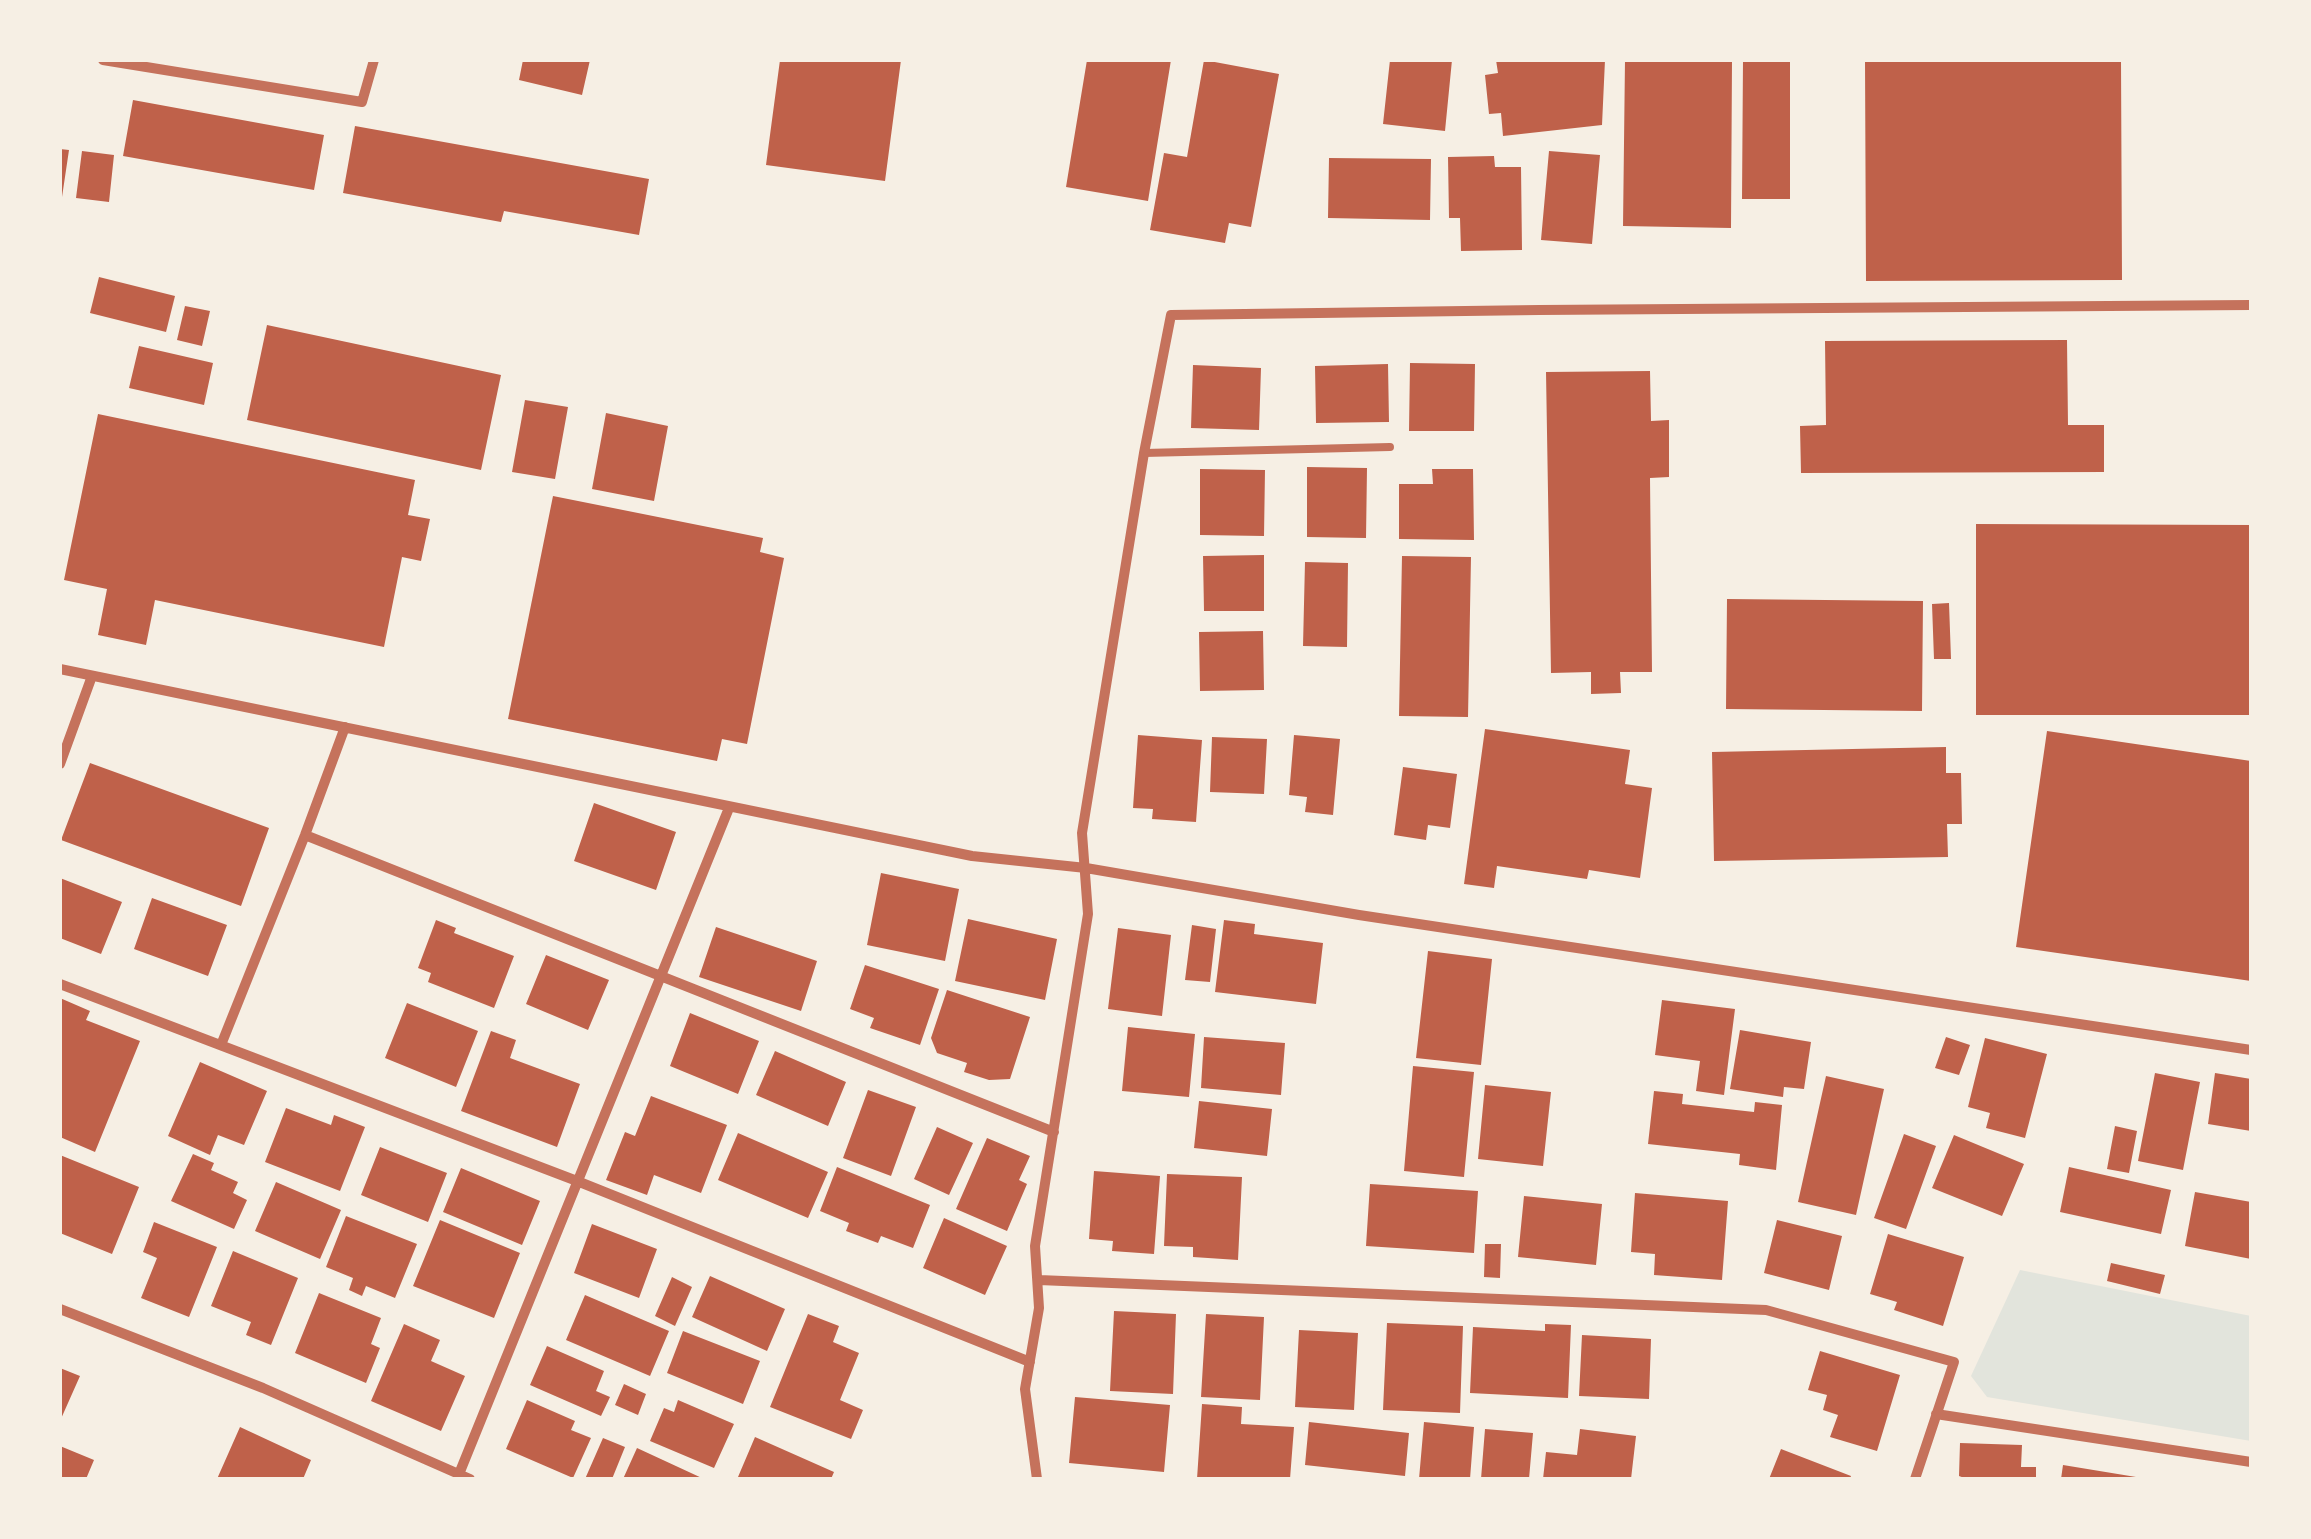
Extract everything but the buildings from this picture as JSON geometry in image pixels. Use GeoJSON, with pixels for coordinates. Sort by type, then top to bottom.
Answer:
{"type":"FeatureCollection","features":[{"type":"Feature","properties":{"kind":"street"},"geometry":{"type":"LineString","coordinates":[[103,60],[362,102],[374,60]]}},
{"type":"Feature","properties":{"kind":"street"},"geometry":{"type":"LineString","coordinates":[[1037,1479],[1025,1389],[1039,1308],[1035,1246],[1088,914],[1082,833],[1144,453],[1171,315],[2251,305]]}},
{"type":"Feature","properties":{"kind":"street"},"geometry":{"type":"LineString","coordinates":[[60,669],[972,856],[1086,868],[1359,914],[2251,1050]]}},
{"type":"Feature","properties":{"kind":"street"},"geometry":{"type":"LineString","coordinates":[[60,764],[92,676]]}},
{"type":"Feature","properties":{"kind":"street"},"geometry":{"type":"LineString","coordinates":[[221,1045],[345,727]]}},
{"type":"Feature","properties":{"kind":"street"},"geometry":{"type":"LineString","coordinates":[[60,1309],[263,1388],[465,1477],[577,1181],[730,808]]}},
{"type":"Feature","properties":{"kind":"street"},"geometry":{"type":"LineString","coordinates":[[306,835],[1054,1132]]}},
{"type":"Feature","properties":{"kind":"street"},"geometry":{"type":"LineString","coordinates":[[60,984],[577,1181],[1030,1362]]}},
{"type":"Feature","properties":{"kind":"street"},"geometry":{"type":"LineString","coordinates":[[1039,1280],[1766,1310],[1954,1362],[1914,1479]]}},
{"type":"Feature","properties":{"kind":"street"},"geometry":{"type":"LineString","coordinates":[[1936,1414],[2251,1462]]}},
{"type":"Feature","properties":{"kind":"lane"},"geometry":{"type":"LineString","coordinates":[[1144,453],[1390,447]]}},
{"type":"Feature","properties":{"kind":"shaded area"},"geometry":{"type":"Polygon","coordinates":[[[2020,1270],[2251,1316],[2251,1441],[1987,1397],[1971,1376],[2020,1270]]]}}]}
